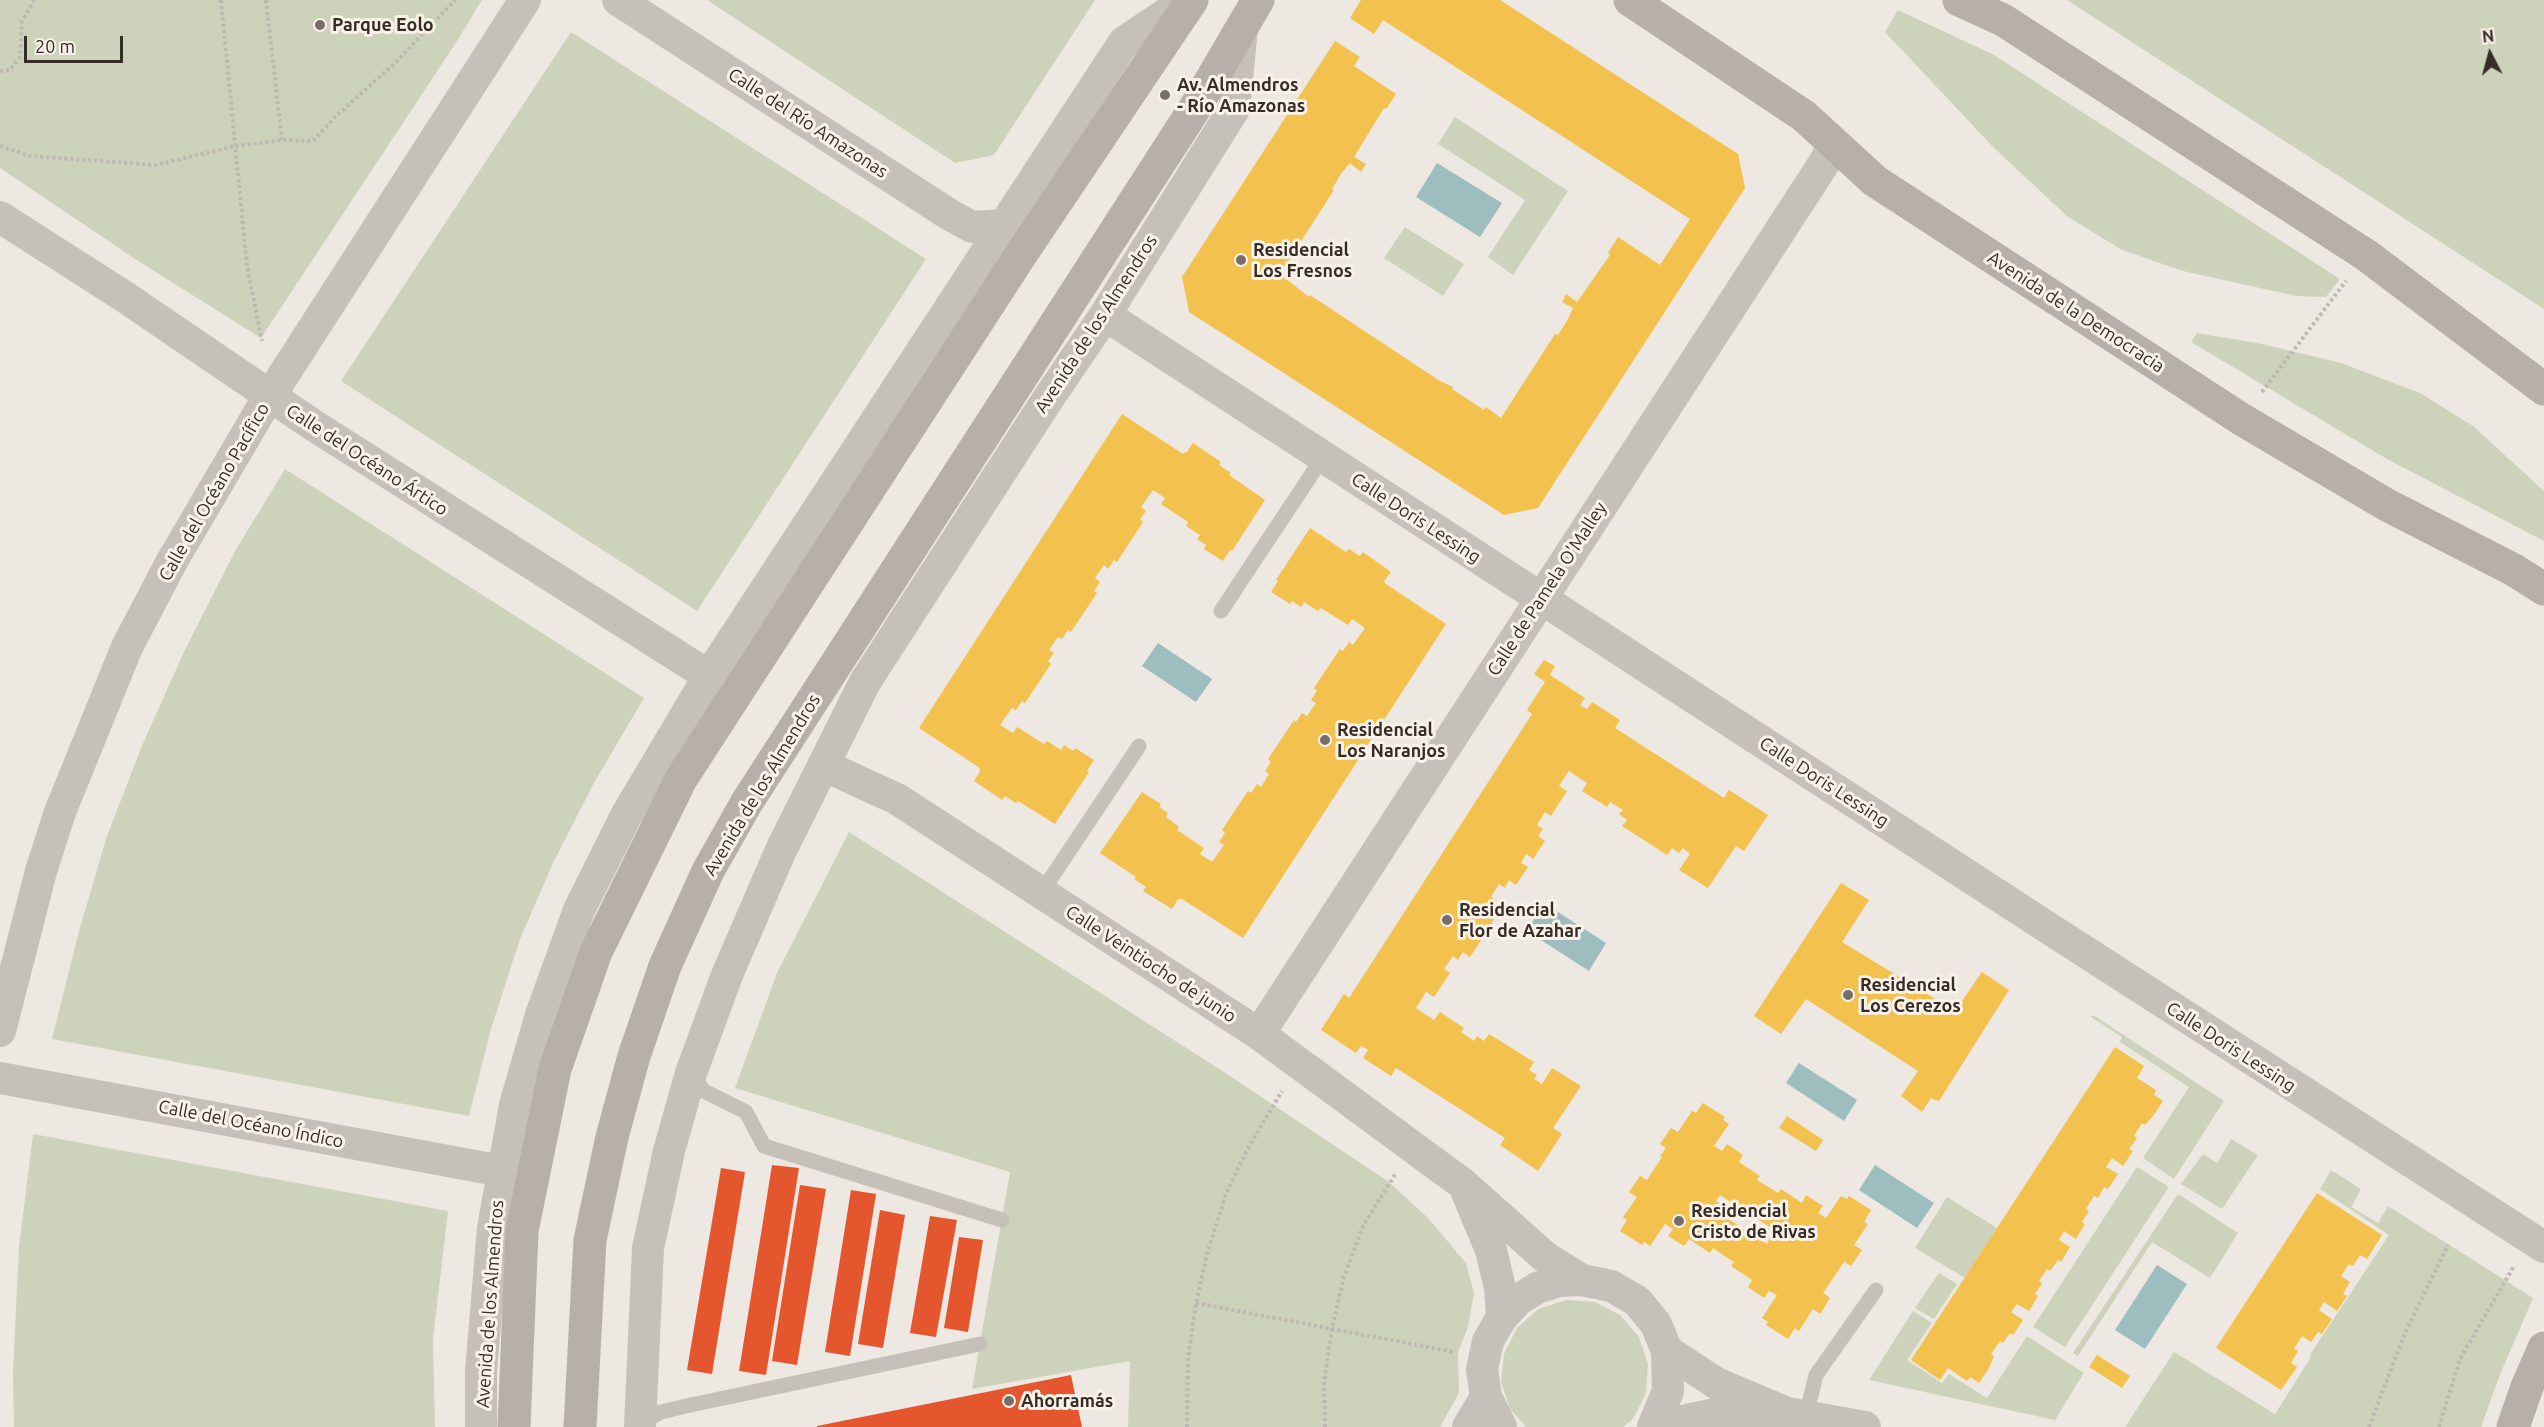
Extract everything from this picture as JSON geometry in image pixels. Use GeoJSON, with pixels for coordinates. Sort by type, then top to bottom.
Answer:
{"type":"FeatureCollection","features":[{"type":"Feature","properties":{"kind":"street","name":"Calle del Océano Pacífico"},"geometry":{"type":"LineString","coordinates":[[0,1030],[41,871],[60,812],[91,730],[127,647],[172,561],[270,396],[525,0]]}},
{"type":"Feature","properties":{"kind":"street","name":"Calle del Río Amazonas"},"geometry":{"type":"LineString","coordinates":[[618,0],[950,215],[972,227],[1004,225]]}},
{"type":"Feature","properties":{"kind":"street","name":"Avenida de los Almendros"},"geometry":{"type":"LineString","coordinates":[[481,1427],[482,1372],[492,1228],[502,1171],[515,1105],[533,1041],[579,910],[627,814],[709,676],[1124,42],[1189,0]]}},
{"type":"Feature","properties":{"kind":"street","name":"Avenida de los Almendros"},"geometry":{"type":"LineString","coordinates":[[514,1427],[522,1231],[555,1069],[596,952],[681,779],[1189,0]]}},
{"type":"Feature","properties":{"kind":"street","name":"Avenida de los Almendros"},"geometry":{"type":"LineString","coordinates":[[580,1427],[590,1240],[617,1116],[634,1056],[665,966],[708,871],[747,802],[1193,111],[1258,0]]}},
{"type":"Feature","properties":{"kind":"street","name":"Avenida de la Democracia"},"geometry":{"type":"LineString","coordinates":[[1630,0],[1804,116],[1875,181],[2241,419],[2387,505],[2514,570],[2544,589]]}},
{"type":"Feature","properties":{"kind":"street"},"geometry":{"type":"LineString","coordinates":[[1959,0],[2003,20],[2366,255],[2544,389]]}},
{"type":"Feature","properties":{"kind":"street","name":"Avenida de los Almendros"},"geometry":{"type":"LineString","coordinates":[[640,1425],[648,1248],[669,1151],[692,1073],[727,975],[781,850],[865,682],[1105,315],[1233,109],[1242,28]]}},
{"type":"Feature","properties":{"kind":"street","name":"Calle de Pamela O'Malley"},"geometry":{"type":"LineString","coordinates":[[1259,1034],[1826,160],[1833,144]]}},
{"type":"Feature","properties":{"kind":"street","name":"Calle del Océano Ártico"},"geometry":{"type":"LineString","coordinates":[[0,217],[529,564],[709,676]]}},
{"type":"Feature","properties":{"kind":"street","name":"Calle Doris Lessing"},"geometry":{"type":"LineString","coordinates":[[1105,315],[2537,1243]]}},
{"type":"Feature","properties":{"kind":"street","name":"Avenida de los Almendros"},"geometry":{"type":"LineString","coordinates":[[812,518],[868,490]]}},
{"type":"Feature","properties":{"kind":"street"},"geometry":{"type":"LineString","coordinates":[[912,548],[914,607]]}},
{"type":"Feature","properties":{"kind":"street","name":"Calle Veintiocho de junio"},"geometry":{"type":"LineString","coordinates":[[825,766],[897,799],[1259,1034],[1463,1184],[1545,1257],[1582,1280]]}},
{"type":"Feature","properties":{"kind":"street"},"geometry":{"type":"LineString","coordinates":[[627,814],[638,867]]}},
{"type":"Feature","properties":{"kind":"street"},"geometry":{"type":"LineString","coordinates":[[533,1041],[577,1007]]}},
{"type":"Feature","properties":{"kind":"street","name":"Calle del Océano Índico"},"geometry":{"type":"LineString","coordinates":[[0,1078],[502,1171]]}},
{"type":"Feature","properties":{"kind":"street"},"geometry":{"type":"LineString","coordinates":[[1463,1184],[1491,1250],[1500,1288],[1502,1317]]}},
{"type":"Feature","properties":{"kind":"street"},"geometry":{"type":"LineString","coordinates":[[1501,1427],[1494,1418],[1486,1397],[1482,1369],[1488,1341],[1502,1317],[1518,1300],[1538,1288],[1559,1281],[1582,1280],[1611,1286],[1637,1301],[1656,1324],[1667,1351],[1668,1391],[1654,1427]]}},
{"type":"Feature","properties":{"kind":"street"},"geometry":{"type":"LineString","coordinates":[[2512,1427],[2544,1348]]}},
{"type":"Feature","properties":{"kind":"street"},"geometry":{"type":"LineString","coordinates":[[1667,1351],[1716,1383],[1796,1414],[1865,1427]]}},
{"type":"Feature","properties":{"kind":"street"},"geometry":{"type":"LineString","coordinates":[[1468,1427],[1486,1397]]}},
{"type":"Feature","properties":{"kind":"street"},"geometry":{"type":"LineString","coordinates":[[1654,1427],[1715,1414],[1796,1414]]}},
{"type":"Feature","properties":{"kind":"lane"},"geometry":{"type":"LineString","coordinates":[[1221,611],[1323,458]]}},
{"type":"Feature","properties":{"kind":"lane"},"geometry":{"type":"LineString","coordinates":[[1041,893],[1139,746]]}},
{"type":"Feature","properties":{"kind":"lane"},"geometry":{"type":"LineString","coordinates":[[692,1073],[704,1091],[746,1112],[764,1146],[1002,1220]]}},
{"type":"Feature","properties":{"kind":"lane"},"geometry":{"type":"LineString","coordinates":[[1796,1414],[1816,1375],[1876,1290]]}},
{"type":"Feature","properties":{"kind":"lane"},"geometry":{"type":"LineString","coordinates":[[640,1425],[661,1412],[686,1406],[980,1344]]}},
{"type":"Feature","properties":{"kind":"path"},"geometry":{"type":"LineString","coordinates":[[0,71],[10,70],[20,57],[22,22],[34,0]]}},
{"type":"Feature","properties":{"kind":"path"},"geometry":{"type":"LineString","coordinates":[[221,0],[247,266],[262,341]]}},
{"type":"Feature","properties":{"kind":"path"},"geometry":{"type":"LineString","coordinates":[[266,0],[282,140]]}},
{"type":"Feature","properties":{"kind":"path"},"geometry":{"type":"LineString","coordinates":[[0,146],[30,156],[156,165],[235,146],[282,140],[314,141],[334,118],[398,61],[455,0]]}},
{"type":"Feature","properties":{"kind":"path"},"geometry":{"type":"LineString","coordinates":[[2241,419],[2366,255]]}},
{"type":"Feature","properties":{"kind":"path"},"geometry":{"type":"LineString","coordinates":[[1187,1427],[1188,1359],[1196,1303],[1207,1254],[1226,1194],[1247,1149],[1282,1090]]}},
{"type":"Feature","properties":{"kind":"path"},"geometry":{"type":"LineString","coordinates":[[1325,1427],[1324,1382],[1332,1328],[1344,1277],[1363,1226],[1399,1170]]}},
{"type":"Feature","properties":{"kind":"path"},"geometry":{"type":"LineString","coordinates":[[2439,1427],[2460,1359],[2537,1243]]}},
{"type":"Feature","properties":{"kind":"path"},"geometry":{"type":"LineString","coordinates":[[2369,1427],[2404,1333],[2448,1245]]}},
{"type":"Feature","properties":{"kind":"path"},"geometry":{"type":"LineString","coordinates":[[1196,1303],[1462,1353]]}},
{"type":"Feature","properties":{"kind":"green space"},"geometry":{"type":"Polygon","coordinates":[[[0,0],[482,0],[261,338],[135,259],[0,168],[0,0]]]}},
{"type":"Feature","properties":{"kind":"green space"},"geometry":{"type":"Polygon","coordinates":[[[707,0],[1095,0],[994,155],[955,163],[707,0]]]}},
{"type":"Feature","properties":{"kind":"green space"},"geometry":{"type":"Polygon","coordinates":[[[2067,0],[2544,0],[2544,309],[2067,0]]]}},
{"type":"Feature","properties":{"kind":"green space"},"geometry":{"type":"Polygon","coordinates":[[[1898,10],[1994,55],[2340,279],[2326,297],[2296,296],[2183,271],[2122,250],[2068,217],[1994,148],[1885,32],[1898,10]]]}},
{"type":"Feature","properties":{"kind":"green space"},"geometry":{"type":"Polygon","coordinates":[[[571,32],[926,259],[697,611],[341,381],[571,32]]]}},
{"type":"Feature","properties":{"kind":"green space"},"geometry":{"type":"Polygon","coordinates":[[[1455,117],[1568,191],[1513,275],[1488,257],[1525,200],[1438,144],[1455,117]]]}},
{"type":"Feature","properties":{"kind":"green space"},"geometry":{"type":"Polygon","coordinates":[[[1405,227],[1464,264],[1443,296],[1384,258],[1405,227]]]}},
{"type":"Feature","properties":{"kind":"green space"},"geometry":{"type":"Polygon","coordinates":[[[2197,333],[2262,344],[2341,363],[2420,393],[2473,426],[2544,491],[2544,541],[2387,459],[2191,342],[2197,333]]]}},
{"type":"Feature","properties":{"kind":"green space"},"geometry":{"type":"Polygon","coordinates":[[[285,469],[644,698],[595,781],[553,863],[520,939],[491,1029],[469,1116],[52,1039],[79,931],[106,839],[141,748],[183,654],[235,551],[285,469]]]}},
{"type":"Feature","properties":{"kind":"green space"},"geometry":{"type":"Polygon","coordinates":[[[849,832],[1227,1074],[1389,1182],[1428,1218],[1466,1263],[1474,1293],[1468,1327],[1458,1352],[1459,1393],[1440,1427],[1128,1427],[1130,1361],[972,1389],[1010,1172],[735,1088],[777,973],[849,832]]]}},
{"type":"Feature","properties":{"kind":"green space"},"geometry":{"type":"Polygon","coordinates":[[[2093,1015],[2224,1101],[2174,1179],[2143,1158],[2189,1087],[2120,1042],[2122,1037],[2091,1017],[2093,1015]]]}},
{"type":"Feature","properties":{"kind":"green space"},"geometry":{"type":"Polygon","coordinates":[[[33,1134],[448,1211],[433,1339],[435,1427],[14,1427],[13,1372],[19,1248],[33,1134]]]}},
{"type":"Feature","properties":{"kind":"green space"},"geometry":{"type":"Polygon","coordinates":[[[2231,1139],[2258,1155],[2222,1209],[2181,1184],[2203,1154],[2217,1163],[2231,1139]]]}},
{"type":"Feature","properties":{"kind":"green space"},"geometry":{"type":"Polygon","coordinates":[[[2137,1167],[2169,1187],[2065,1347],[2033,1327],[2137,1167]]]}},
{"type":"Feature","properties":{"kind":"green space"},"geometry":{"type":"Polygon","coordinates":[[[2331,1170],[2361,1189],[2351,1207],[2378,1223],[2388,1206],[2533,1298],[2499,1377],[2481,1427],[2125,1427],[2174,1352],[2275,1414],[2310,1359],[2311,1353],[2389,1235],[2320,1189],[2331,1170]]]}},
{"type":"Feature","properties":{"kind":"green space"},"geometry":{"type":"Polygon","coordinates":[[[2178,1194],[2238,1233],[2210,1278],[2152,1242],[2078,1356],[2073,1353],[2178,1194]]]}},
{"type":"Feature","properties":{"kind":"green space"},"geometry":{"type":"Polygon","coordinates":[[[1947,1197],[1997,1228],[1965,1278],[1915,1248],[1947,1197]]]}},
{"type":"Feature","properties":{"kind":"green space"},"geometry":{"type":"Polygon","coordinates":[[[1939,1273],[1957,1284],[1934,1319],[1915,1308],[1939,1273]]]}},
{"type":"Feature","properties":{"kind":"green space"},"geometry":{"type":"Polygon","coordinates":[[[1566,1300],[1595,1302],[1620,1315],[1639,1337],[1648,1364],[1646,1393],[1633,1419],[1623,1427],[1526,1427],[1510,1409],[1501,1382],[1504,1354],[1517,1328],[1538,1309],[1566,1300]]]}},
{"type":"Feature","properties":{"kind":"green space"},"geometry":{"type":"Polygon","coordinates":[[[1913,1311],[1932,1323],[1907,1360],[1942,1383],[1949,1374],[1987,1398],[2027,1336],[2084,1373],[2055,1420],[1869,1380],[1913,1311]]]}},
{"type":"Feature","properties":{"kind":"water"},"geometry":{"type":"Polygon","coordinates":[[[1437,163],[1502,203],[1480,237],[1416,197],[1437,163]]]}},
{"type":"Feature","properties":{"kind":"water"},"geometry":{"type":"Polygon","coordinates":[[[1158,643],[1212,679],[1196,702],[1142,666],[1158,643]]]}},
{"type":"Feature","properties":{"kind":"water"},"geometry":{"type":"Polygon","coordinates":[[[1544,903],[1606,943],[1589,971],[1527,931],[1544,903]]]}},
{"type":"Feature","properties":{"kind":"water"},"geometry":{"type":"Polygon","coordinates":[[[1799,1063],[1857,1100],[1844,1121],[1786,1083],[1799,1063]]]}},
{"type":"Feature","properties":{"kind":"water"},"geometry":{"type":"Polygon","coordinates":[[[1875,1165],[1934,1203],[1917,1228],[1859,1190],[1875,1165]]]}},
{"type":"Feature","properties":{"kind":"water"},"geometry":{"type":"Polygon","coordinates":[[[2157,1265],[2187,1284],[2145,1349],[2115,1330],[2157,1265]]]}},
{"type":"Feature","properties":{"kind":"building: Viviendas","name":"Residencial Los Fresnos"},"geometry":{"type":"Polygon","coordinates":[[[1361,0],[1500,0],[1738,154],[1745,188],[1538,508],[1504,515],[1189,312],[1182,277],[1335,41],[1360,57],[1354,66],[1396,94],[1386,109],[1384,108],[1354,157],[1366,164],[1361,172],[1350,163],[1341,174],[1332,189],[1334,190],[1280,274],[1309,297],[1310,295],[1440,381],[1453,387],[1452,389],[1484,410],[1486,407],[1501,418],[1555,334],[1558,335],[1567,321],[1573,308],[1562,302],[1566,294],[1577,302],[1610,255],[1608,253],[1618,237],[1660,265],[1690,219],[1383,20],[1374,34],[1350,18],[1361,0]]]}},
{"type":"Feature","properties":{"kind":"building: Viviendas"},"geometry":{"type":"Polygon","coordinates":[[[1122,414],[1183,454],[1193,443],[1221,462],[1219,465],[1231,473],[1229,475],[1265,500],[1223,561],[1204,549],[1206,545],[1197,539],[1200,535],[1186,526],[1188,522],[1161,504],[1165,498],[1153,490],[1141,507],[1146,511],[1140,519],[1143,522],[1117,562],[1114,560],[1108,569],[1104,565],[1095,578],[1100,582],[1094,591],[1097,593],[1071,632],[1068,630],[1062,639],[1058,637],[1049,650],[1054,653],[1048,661],[1051,664],[1025,703],[1022,701],[1016,710],[1012,708],[1000,725],[1013,733],[1017,727],[1044,744],[1047,741],[1061,750],[1064,745],[1073,751],[1075,748],[1094,760],[1087,771],[1089,772],[1055,824],[1018,801],[1016,803],[1005,796],[1002,800],[974,781],[980,768],[919,728],[1122,414]]]}},
{"type":"Feature","properties":{"kind":"building: Viviendas","name":"Residencial Los Naranjos"},"geometry":{"type":"Polygon","coordinates":[[[1310,528],[1346,552],[1349,549],[1360,556],[1363,552],[1391,572],[1384,581],[1386,584],[1446,624],[1243,938],[1182,899],[1178,899],[1172,909],[1143,891],[1146,887],[1134,879],[1136,877],[1100,853],[1142,792],[1161,804],[1159,807],[1168,813],[1166,817],[1179,827],[1177,830],[1204,848],[1200,854],[1212,862],[1224,845],[1219,842],[1225,833],[1222,830],[1248,791],[1251,793],[1257,784],[1261,787],[1269,774],[1265,771],[1271,762],[1268,759],[1294,720],[1296,722],[1302,713],[1307,716],[1316,703],[1311,700],[1317,691],[1314,688],[1340,649],[1343,651],[1349,642],[1353,645],[1365,628],[1352,619],[1348,625],[1321,608],[1318,611],[1304,602],[1301,607],[1292,601],[1290,604],[1271,592],[1278,581],[1276,580],[1310,528]]]}},
{"type":"Feature","properties":{"kind":"building: Viviendas","name":"Residencial Flor de Azahar"},"geometry":{"type":"Polygon","coordinates":[[[1544,660],[1555,666],[1550,675],[1585,698],[1580,705],[1587,709],[1592,702],[1620,720],[1615,728],[1724,798],[1729,790],[1768,815],[1744,851],[1736,846],[1708,888],[1679,870],[1690,854],[1683,848],[1679,853],[1672,848],[1667,855],[1622,826],[1627,820],[1619,814],[1623,810],[1610,802],[1607,807],[1582,791],[1587,783],[1569,771],[1559,786],[1567,791],[1551,816],[1545,812],[1537,825],[1543,829],[1538,836],[1545,841],[1533,859],[1526,854],[1521,863],[1528,867],[1516,885],[1509,880],[1505,888],[1499,884],[1491,897],[1496,901],[1491,908],[1498,913],[1487,931],[1480,926],[1474,935],[1482,939],[1470,957],[1463,952],[1458,960],[1453,956],[1444,969],[1450,973],[1434,997],[1426,992],[1416,1008],[1434,1020],[1440,1012],[1464,1028],[1461,1032],[1474,1041],[1477,1036],[1484,1041],[1489,1034],[1534,1062],[1529,1070],[1537,1075],[1534,1079],[1542,1084],[1552,1068],[1581,1086],[1553,1128],[1562,1134],[1538,1171],[1500,1145],[1505,1138],[1396,1068],[1391,1076],[1363,1058],[1368,1050],[1361,1046],[1356,1053],[1321,1030],[1344,994],[1349,998],[1532,714],[1527,710],[1545,682],[1534,674],[1544,660]]]}},
{"type":"Feature","properties":{"kind":"building: Viviendas","name":"Residencial Los Cerezos"},"geometry":{"type":"Polygon","coordinates":[[[1841,883],[1869,900],[1842,942],[1955,1011],[1982,972],[2009,990],[1939,1101],[1931,1098],[1922,1112],[1901,1096],[1918,1071],[1806,999],[1781,1034],[1754,1016],[1841,883]]]}},
{"type":"Feature","properties":{"kind":"building: Viviendas"},"geometry":{"type":"Polygon","coordinates":[[[2115,1047],[2144,1066],[2137,1078],[2156,1090],[2154,1095],[2163,1101],[2145,1125],[2142,1123],[2134,1136],[2137,1138],[2129,1149],[2133,1151],[2123,1166],[2112,1158],[2106,1167],[2118,1174],[2108,1189],[2104,1187],[2098,1198],[2094,1196],[2086,1209],[2089,1211],[2082,1222],[2085,1224],[2076,1239],[2064,1231],[2059,1240],[2070,1247],[2061,1262],[2058,1260],[2050,1271],[2047,1269],[2039,1281],[2042,1284],[2035,1294],[2038,1296],[2029,1311],[2017,1304],[2011,1312],[2023,1320],[2013,1335],[2010,1333],[2003,1343],[2000,1341],[1991,1354],[1994,1356],[1989,1368],[1979,1383],[1970,1377],[1967,1381],[1948,1368],[1940,1380],[1911,1360],[2115,1047]]]}},
{"type":"Feature","properties":{"kind":"building: Viviendas","name":"Residencial Cristo de Rivas"},"geometry":{"type":"Polygon","coordinates":[[[1703,1103],[1725,1117],[1723,1120],[1729,1124],[1714,1146],[1722,1151],[1727,1144],[1743,1155],[1739,1162],[1760,1176],[1757,1180],[1778,1193],[1781,1189],[1802,1203],[1806,1195],[1823,1206],[1818,1213],[1826,1218],[1841,1196],[1847,1199],[1849,1196],[1871,1210],[1864,1222],[1868,1224],[1854,1245],[1862,1250],[1851,1266],[1844,1262],[1823,1293],[1830,1298],[1820,1314],[1813,1309],[1799,1331],[1795,1328],[1788,1339],[1766,1325],[1768,1322],[1762,1318],[1777,1295],[1769,1291],[1764,1298],[1748,1287],[1752,1280],[1731,1266],[1734,1262],[1713,1248],[1710,1253],[1689,1239],[1684,1246],[1668,1236],[1673,1229],[1665,1224],[1650,1246],[1644,1242],[1642,1245],[1620,1231],[1627,1220],[1623,1217],[1637,1197],[1629,1192],[1640,1176],[1647,1180],[1662,1157],[1660,1156],[1666,1148],[1660,1144],[1671,1128],[1678,1132],[1692,1111],[1696,1113],[1703,1103]],[[1720,1195],[1716,1201],[1720,1204],[1716,1211],[1767,1244],[1771,1236],[1775,1239],[1779,1233],[1753,1216],[1757,1210],[1754,1208],[1749,1214],[1720,1195]]]}},
{"type":"Feature","properties":{"kind":"building: Viviendas"},"geometry":{"type":"Polygon","coordinates":[[[1787,1116],[1823,1140],[1816,1151],[1779,1128],[1787,1116]]]}},
{"type":"Feature","properties":{"kind":"building: Viviendas"},"geometry":{"type":"Polygon","coordinates":[[[2317,1193],[2382,1235],[2367,1259],[2360,1255],[2353,1266],[2349,1264],[2341,1276],[2350,1282],[2343,1294],[2347,1296],[2337,1311],[2324,1302],[2319,1310],[2332,1319],[2322,1334],[2318,1332],[2311,1342],[2302,1336],[2294,1349],[2298,1351],[2291,1363],[2297,1367],[2281,1390],[2216,1348],[2317,1193]]]}},
{"type":"Feature","properties":{"kind":"building: Viviendas"},"geometry":{"type":"Polygon","coordinates":[[[2097,1355],[2130,1376],[2122,1388],[2089,1367],[2097,1355]]]}},
{"type":"Feature","properties":{"kind":"building: Comercios"},"geometry":{"type":"Polygon","coordinates":[[[772,1165],[799,1168],[766,1375],[739,1371],[772,1165]]]}},
{"type":"Feature","properties":{"kind":"building: Comercios"},"geometry":{"type":"Polygon","coordinates":[[[721,1168],[745,1172],[712,1374],[687,1370],[721,1168]]]}},
{"type":"Feature","properties":{"kind":"building: Comercios"},"geometry":{"type":"Polygon","coordinates":[[[800,1185],[826,1189],[797,1365],[772,1361],[800,1185]]]}},
{"type":"Feature","properties":{"kind":"building: Comercios"},"geometry":{"type":"Polygon","coordinates":[[[851,1190],[876,1194],[850,1356],[825,1352],[851,1190]]]}},
{"type":"Feature","properties":{"kind":"building: Comercios"},"geometry":{"type":"Polygon","coordinates":[[[880,1210],[905,1215],[883,1348],[858,1344],[880,1210]]]}},
{"type":"Feature","properties":{"kind":"building: Comercios"},"geometry":{"type":"Polygon","coordinates":[[[930,1216],[957,1220],[936,1337],[910,1333],[930,1216]]]}},
{"type":"Feature","properties":{"kind":"building: Comercios"},"geometry":{"type":"Polygon","coordinates":[[[959,1237],[983,1240],[968,1332],[944,1328],[959,1237]]]}},
{"type":"Feature","properties":{"kind":"building: Comercios","name":"Ahorramás"},"geometry":{"type":"Polygon","coordinates":[[[1071,1375],[1082,1427],[817,1427],[817,1426],[1071,1375]]]}},
{"type":"Feature","properties":{"kind":"place","name":"Parque Eolo"},"geometry":{"type":"Point","coordinates":[320,25]}},
{"type":"Feature","properties":{"kind":"place","name":"Av. Almendros - Río Amazonas"},"geometry":{"type":"Point","coordinates":[1165,95]}},
{"type":"Feature","properties":{"kind":"place","name":"Residencial Los Fresnos"},"geometry":{"type":"Point","coordinates":[1241,260]}},
{"type":"Feature","properties":{"kind":"place","name":"Residencial Los Naranjos"},"geometry":{"type":"Point","coordinates":[1325,740]}},
{"type":"Feature","properties":{"kind":"place","name":"Residencial Flor de Azahar"},"geometry":{"type":"Point","coordinates":[1447,920]}},
{"type":"Feature","properties":{"kind":"place","name":"Residencial Los Cerezos"},"geometry":{"type":"Point","coordinates":[1848,995]}},
{"type":"Feature","properties":{"kind":"place","name":"Residencial Cristo de Rivas"},"geometry":{"type":"Point","coordinates":[1679,1221]}},
{"type":"Feature","properties":{"kind":"place","name":"Ahorramás"},"geometry":{"type":"Point","coordinates":[1009,1401]}}]}
